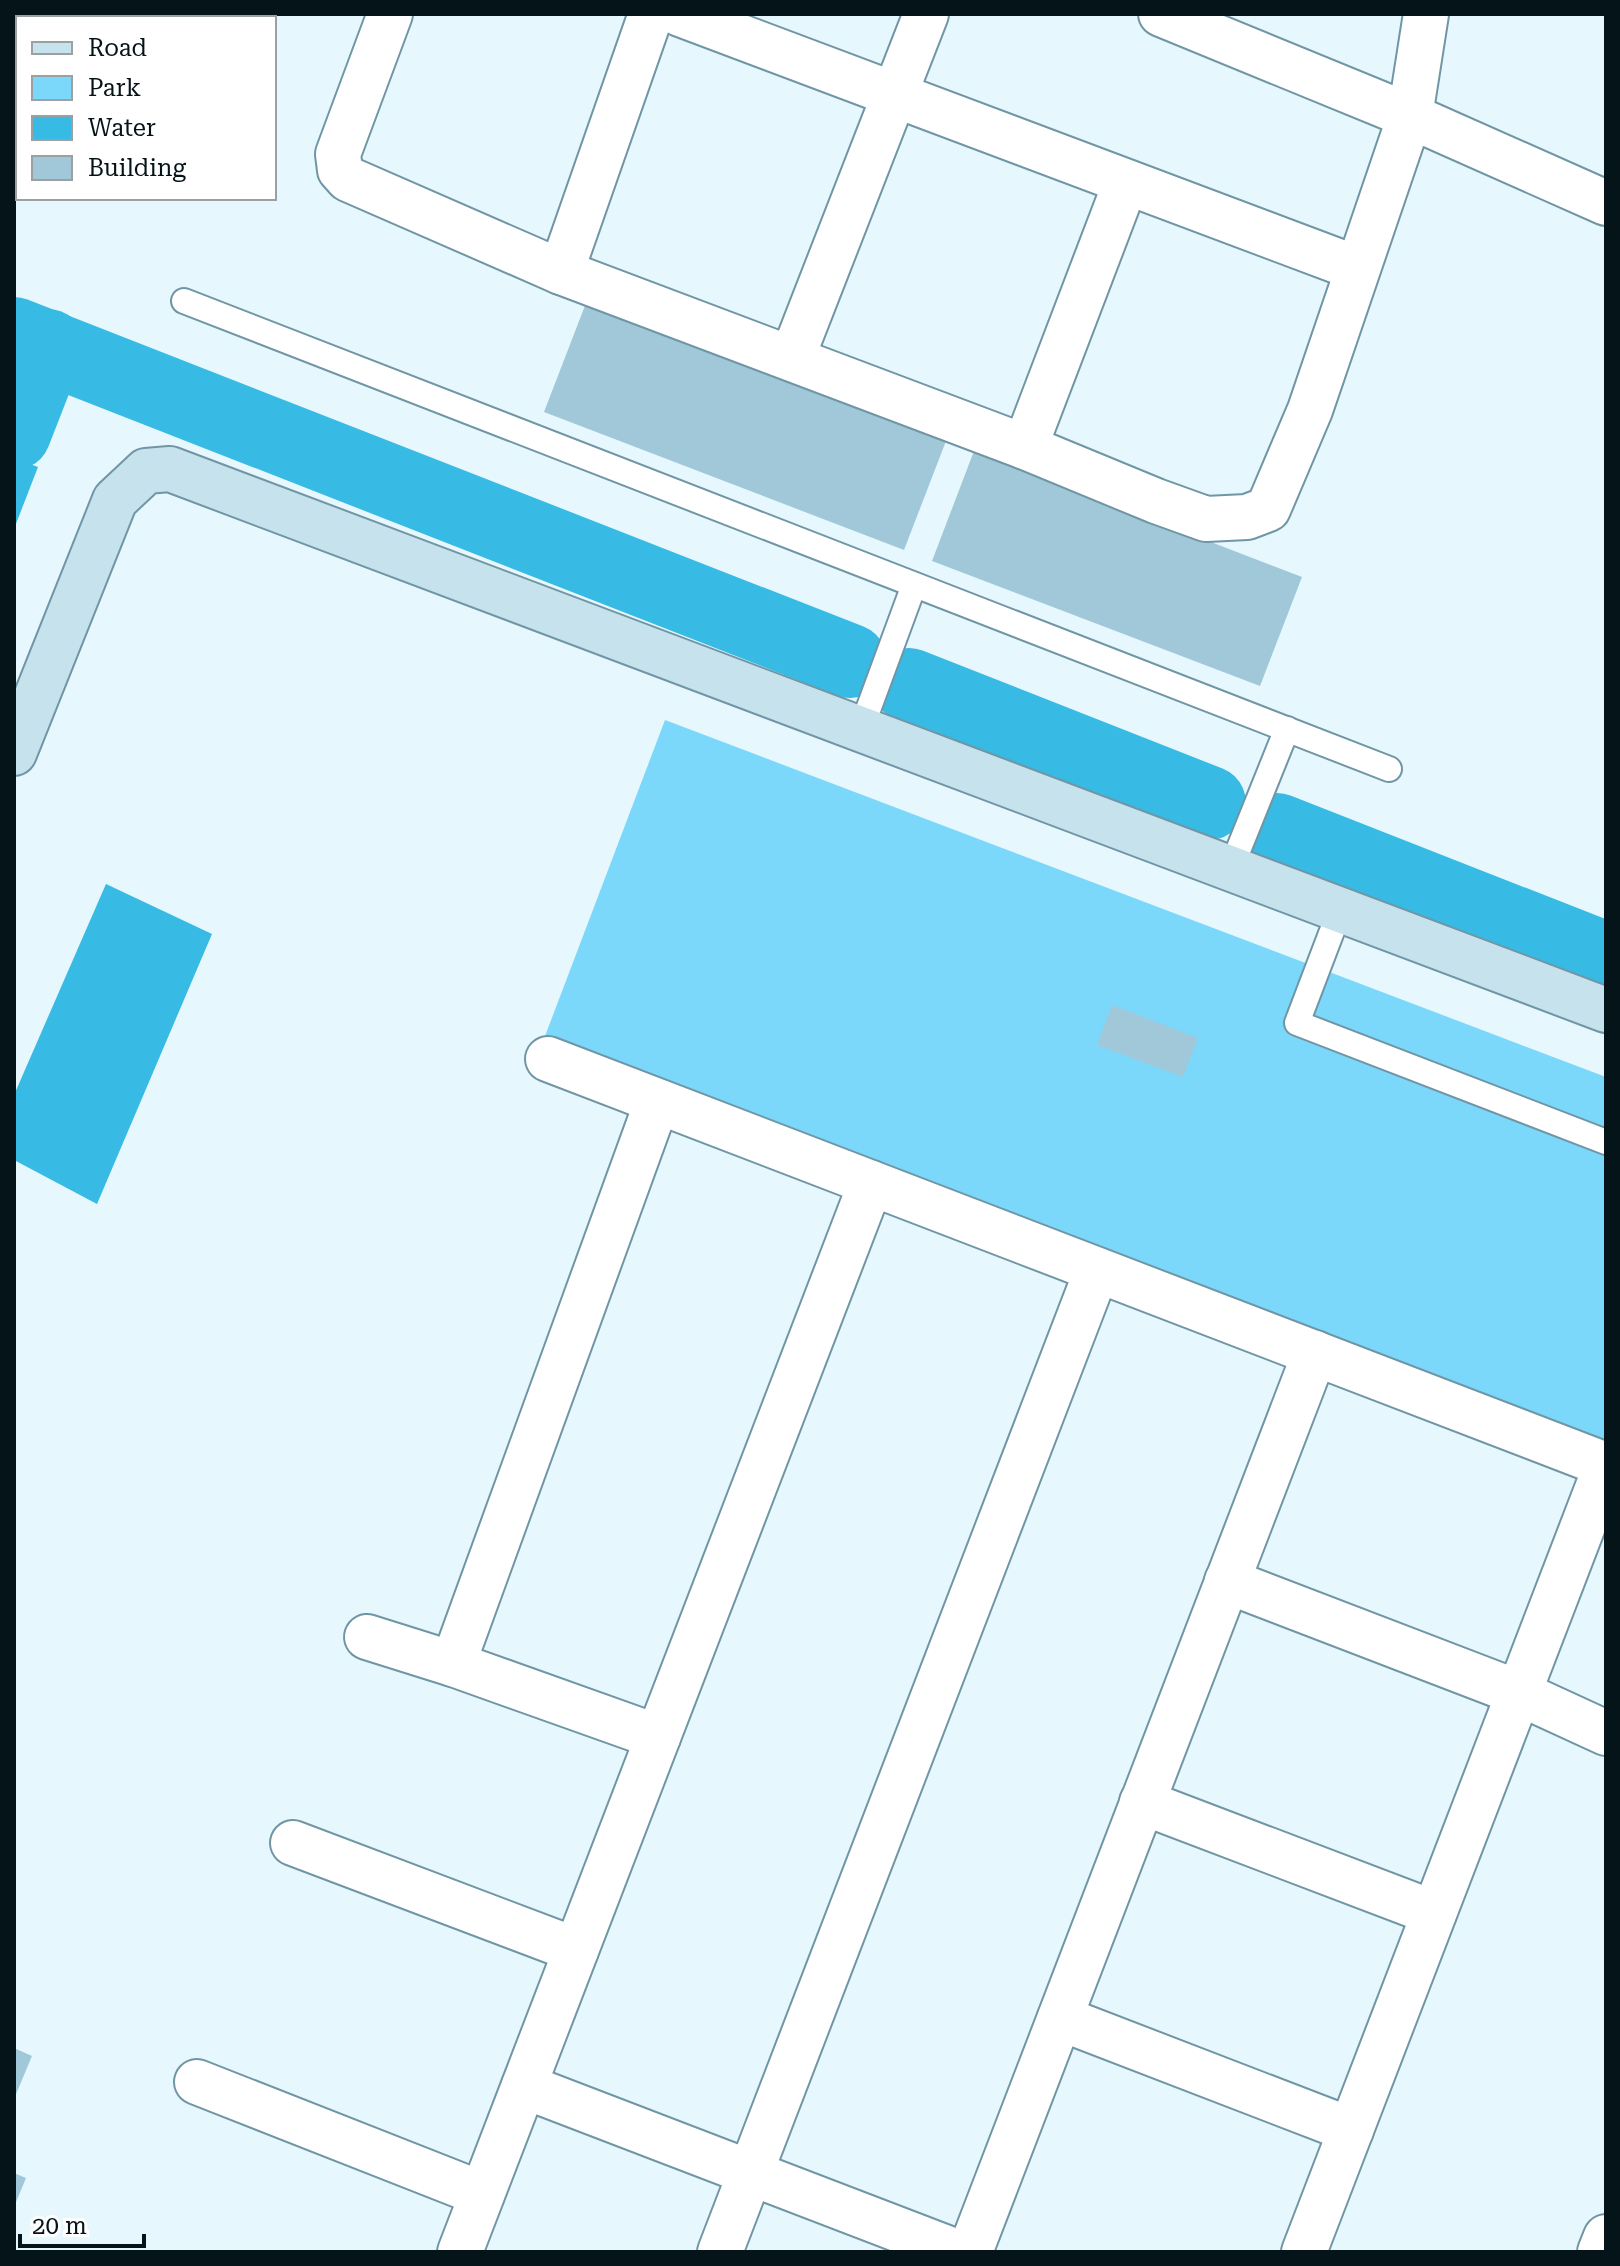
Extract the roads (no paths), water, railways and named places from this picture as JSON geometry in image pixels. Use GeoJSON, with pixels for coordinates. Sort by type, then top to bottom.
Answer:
{"type":"FeatureCollection","features":[{"type":"Feature","properties":{"kind":"main road"},"geometry":{"type":"LineString","coordinates":[[14,753],[115,500],[128,484],[146,471],[170,469],[1606,1010]]}},
{"type":"Feature","properties":{"kind":"street"},"geometry":{"type":"LineString","coordinates":[[390,14],[338,154],[340,170],[348,179],[561,272],[1025,447],[1206,519],[1247,517],[1268,509],[1310,410],[1410,116],[1426,14]]}},
{"type":"Feature","properties":{"kind":"street"},"geometry":{"type":"LineString","coordinates":[[561,272],[651,14]]}},
{"type":"Feature","properties":{"kind":"street"},"geometry":{"type":"LineString","coordinates":[[680,14],[1356,268]]}},
{"type":"Feature","properties":{"kind":"street"},"geometry":{"type":"LineString","coordinates":[[792,358],[926,14]]}},
{"type":"Feature","properties":{"kind":"street"},"geometry":{"type":"LineString","coordinates":[[1161,14],[1410,116],[1606,203]]}},
{"type":"Feature","properties":{"kind":"street"},"geometry":{"type":"LineString","coordinates":[[1025,447],[1126,182]]}},
{"type":"Feature","properties":{"kind":"street"},"geometry":{"type":"LineString","coordinates":[[548,1059],[1606,1466],[1304,2252]]}},
{"type":"Feature","properties":{"kind":"street"},"geometry":{"type":"LineString","coordinates":[[453,1664],[657,1102]]}},
{"type":"Feature","properties":{"kind":"street"},"geometry":{"type":"LineString","coordinates":[[460,2252],[871,1183]]}},
{"type":"Feature","properties":{"kind":"street"},"geometry":{"type":"LineString","coordinates":[[720,2252],[1097,1270]]}},
{"type":"Feature","properties":{"kind":"street"},"geometry":{"type":"LineString","coordinates":[[970,2252],[1315,1353]]}},
{"type":"Feature","properties":{"kind":"street"},"geometry":{"type":"LineString","coordinates":[[1227,1581],[1519,1693],[1606,1733]]}},
{"type":"Feature","properties":{"kind":"street"},"geometry":{"type":"LineString","coordinates":[[367,1637],[453,1664],[658,1737]]}},
{"type":"Feature","properties":{"kind":"street"},"geometry":{"type":"LineString","coordinates":[[1142,1802],[1434,1913]]}},
{"type":"Feature","properties":{"kind":"street"},"geometry":{"type":"LineString","coordinates":[[293,1843],[576,1950]]}},
{"type":"Feature","properties":{"kind":"street"},"geometry":{"type":"LineString","coordinates":[[1060,2018],[1351,2130]]}},
{"type":"Feature","properties":{"kind":"street"},"geometry":{"type":"LineString","coordinates":[[197,2082],[482,2194]]}},
{"type":"Feature","properties":{"kind":"street"},"geometry":{"type":"LineString","coordinates":[[524,2086],[957,2252]]}},
{"type":"Feature","properties":{"kind":"street"},"geometry":{"type":"LineString","coordinates":[[1600,2252],[1606,2237]]}},
{"type":"Feature","properties":{"kind":"lane"},"geometry":{"type":"LineString","coordinates":[[184,301],[1389,769]]}},
{"type":"Feature","properties":{"kind":"lane"},"geometry":{"type":"LineString","coordinates":[[861,729],[914,585]]}},
{"type":"Feature","properties":{"kind":"lane"},"geometry":{"type":"LineString","coordinates":[[1231,868],[1287,729]]}},
{"type":"Feature","properties":{"kind":"lane"},"geometry":{"type":"LineString","coordinates":[[1340,910],[1297,1023],[1606,1142]]}},
{"type":"Feature","properties":{"kind":"water"},"geometry":{"type":"Polygon","coordinates":[[[14,458],[38,467],[14,529],[14,458]]]}},
{"type":"Feature","properties":{"kind":"water"},"geometry":{"type":"Polygon","coordinates":[[[106,884],[212,934],[97,1204],[14,1160],[14,1095],[106,884]]]}},
{"type":"Feature","properties":{"kind":"waterway"},"geometry":{"type":"LineString","coordinates":[[14,334],[850,661]]}},
{"type":"Feature","properties":{"kind":"waterway"},"geometry":{"type":"LineString","coordinates":[[14,433],[48,346]]}},
{"type":"Feature","properties":{"kind":"waterway"},"geometry":{"type":"LineString","coordinates":[[909,685],[1209,803]]}},
{"type":"Feature","properties":{"kind":"waterway"},"geometry":{"type":"LineString","coordinates":[[1277,830],[1606,959]]}}]}
